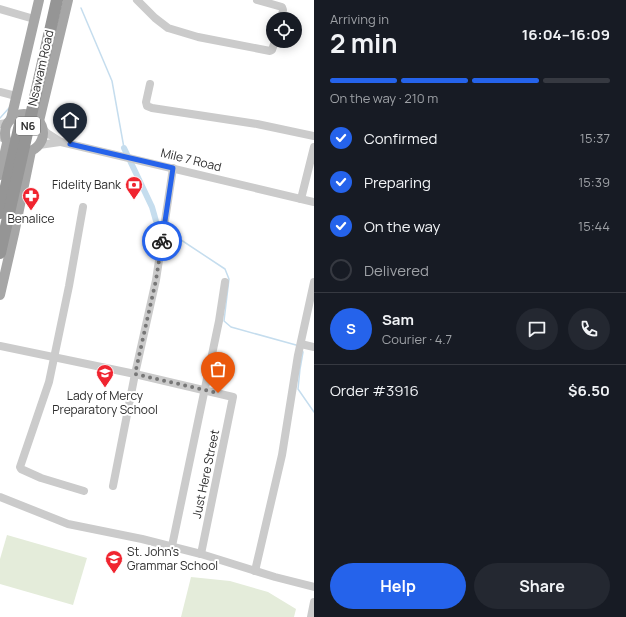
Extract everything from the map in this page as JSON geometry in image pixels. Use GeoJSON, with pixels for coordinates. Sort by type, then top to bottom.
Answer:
{"type":"FeatureCollection","features":[{"type":"Feature","properties":{"kind":"highway","name":"Nsawam Road"},"geometry":{"type":"LineString","coordinates":[[0,213],[49,0]]}},
{"type":"Feature","properties":{"kind":"highway","name":"Nsawam Road"},"geometry":{"type":"LineString","coordinates":[[0,253],[57,0]]}},
{"type":"Feature","properties":{"kind":"main road"},"geometry":{"type":"LineString","coordinates":[[0,175],[6,122],[16,96],[39,0]]}},
{"type":"Feature","properties":{"kind":"main road"},"geometry":{"type":"LineString","coordinates":[[0,295],[35,148],[42,137],[40,125],[68,0]]}},
{"type":"Feature","properties":{"kind":"main road"},"geometry":{"type":"LineString","coordinates":[[6,122],[20,114],[30,115],[40,125]]}},
{"type":"Feature","properties":{"kind":"main road"},"geometry":{"type":"LineString","coordinates":[[4,139],[14,149],[22,152],[35,148]]}},
{"type":"Feature","properties":{"kind":"street"},"geometry":{"type":"LineString","coordinates":[[137,0],[155,18],[168,28],[182,34],[270,51],[273,48]]}},
{"type":"Feature","properties":{"kind":"street"},"geometry":{"type":"LineString","coordinates":[[257,0],[282,7],[283,12]]}},
{"type":"Feature","properties":{"kind":"street"},"geometry":{"type":"LineString","coordinates":[[0,9],[34,19]]}},
{"type":"Feature","properties":{"kind":"street"},"geometry":{"type":"LineString","coordinates":[[150,84],[146,102],[147,106],[152,108],[257,124],[314,136]]}},
{"type":"Feature","properties":{"kind":"street"},"geometry":{"type":"LineString","coordinates":[[0,92],[16,96]]}},
{"type":"Feature","properties":{"kind":"street"},"geometry":{"type":"LineString","coordinates":[[40,125],[47,133],[61,142]]}},
{"type":"Feature","properties":{"kind":"street"},"geometry":{"type":"LineString","coordinates":[[35,148],[61,142]]}},
{"type":"Feature","properties":{"kind":"street","name":"Mile 7 Road"},"geometry":{"type":"LineString","coordinates":[[61,142],[314,202]]}},
{"type":"Feature","properties":{"kind":"street"},"geometry":{"type":"LineString","coordinates":[[301,199],[314,146]]}},
{"type":"Feature","properties":{"kind":"street"},"geometry":{"type":"LineString","coordinates":[[113,486],[135,374],[156,280],[173,168]]}},
{"type":"Feature","properties":{"kind":"street"},"geometry":{"type":"LineString","coordinates":[[83,207],[69,286],[45,394],[20,467],[21,469],[41,478],[84,491]]}},
{"type":"Feature","properties":{"kind":"street"},"geometry":{"type":"LineString","coordinates":[[172,546],[220,321],[225,282]]}},
{"type":"Feature","properties":{"kind":"street"},"geometry":{"type":"LineString","coordinates":[[256,571],[282,455],[300,349],[314,282]]}},
{"type":"Feature","properties":{"kind":"street","name":"Just Here Street"},"geometry":{"type":"LineString","coordinates":[[0,346],[54,356],[231,396],[233,399],[201,554]]}},
{"type":"Feature","properties":{"kind":"street"},"geometry":{"type":"LineString","coordinates":[[300,349],[314,347]]}},
{"type":"Feature","properties":{"kind":"street"},"geometry":{"type":"LineString","coordinates":[[0,497],[68,524],[172,546],[299,585],[314,587]]}},
{"type":"Feature","properties":{"kind":"street"},"geometry":{"type":"LineString","coordinates":[[311,617],[314,602]]}},
{"type":"Feature","properties":{"kind":"green space"},"geometry":{"type":"Polygon","coordinates":[[[7,535],[87,558],[73,605],[0,584],[0,559],[7,535]]]}},
{"type":"Feature","properties":{"kind":"green space"},"geometry":{"type":"Polygon","coordinates":[[[191,577],[230,581],[268,592],[296,609],[294,617],[181,617],[191,577]]]}},
{"type":"Feature","properties":{"kind":"waterway"},"geometry":{"type":"LineString","coordinates":[[81,8],[112,81],[124,148]]}},
{"type":"Feature","properties":{"kind":"waterway"},"geometry":{"type":"LineString","coordinates":[[0,118],[9,108]]}},
{"type":"Feature","properties":{"kind":"waterway"},"geometry":{"type":"LineString","coordinates":[[124,148],[152,207],[156,221]]}},
{"type":"Feature","properties":{"kind":"waterway"},"geometry":{"type":"LineString","coordinates":[[156,221],[162,226]]}},
{"type":"Feature","properties":{"kind":"waterway"},"geometry":{"type":"LineString","coordinates":[[166,230],[225,269],[229,279],[224,321],[231,327],[296,345]]}},
{"type":"Feature","properties":{"kind":"waterway"},"geometry":{"type":"LineString","coordinates":[[302,350],[298,389],[314,412]]}},
{"type":"Feature","properties":{"kind":"way so far"},"geometry":{"type":"LineString","coordinates":[[162,241],[156,280],[135,374],[218,393]]}},
{"type":"Feature","properties":{"kind":"place","name":"Fidelity Bank"},"geometry":{"type":"Point","coordinates":[134,200]}},
{"type":"Feature","properties":{"kind":"place","name":"Benalice"},"geometry":{"type":"Point","coordinates":[31,211]}},
{"type":"Feature","properties":{"kind":"place","name":"Lady of Mercy Preparatory School"},"geometry":{"type":"Point","coordinates":[105,388]}},
{"type":"Feature","properties":{"kind":"place","name":"St. John's Grammar School"},"geometry":{"type":"Point","coordinates":[114,574]}},
{"type":"Feature","properties":{"kind":"route"},"geometry":{"type":"LineString","coordinates":[[70,144],[173,168],[162,241]]}}]}
